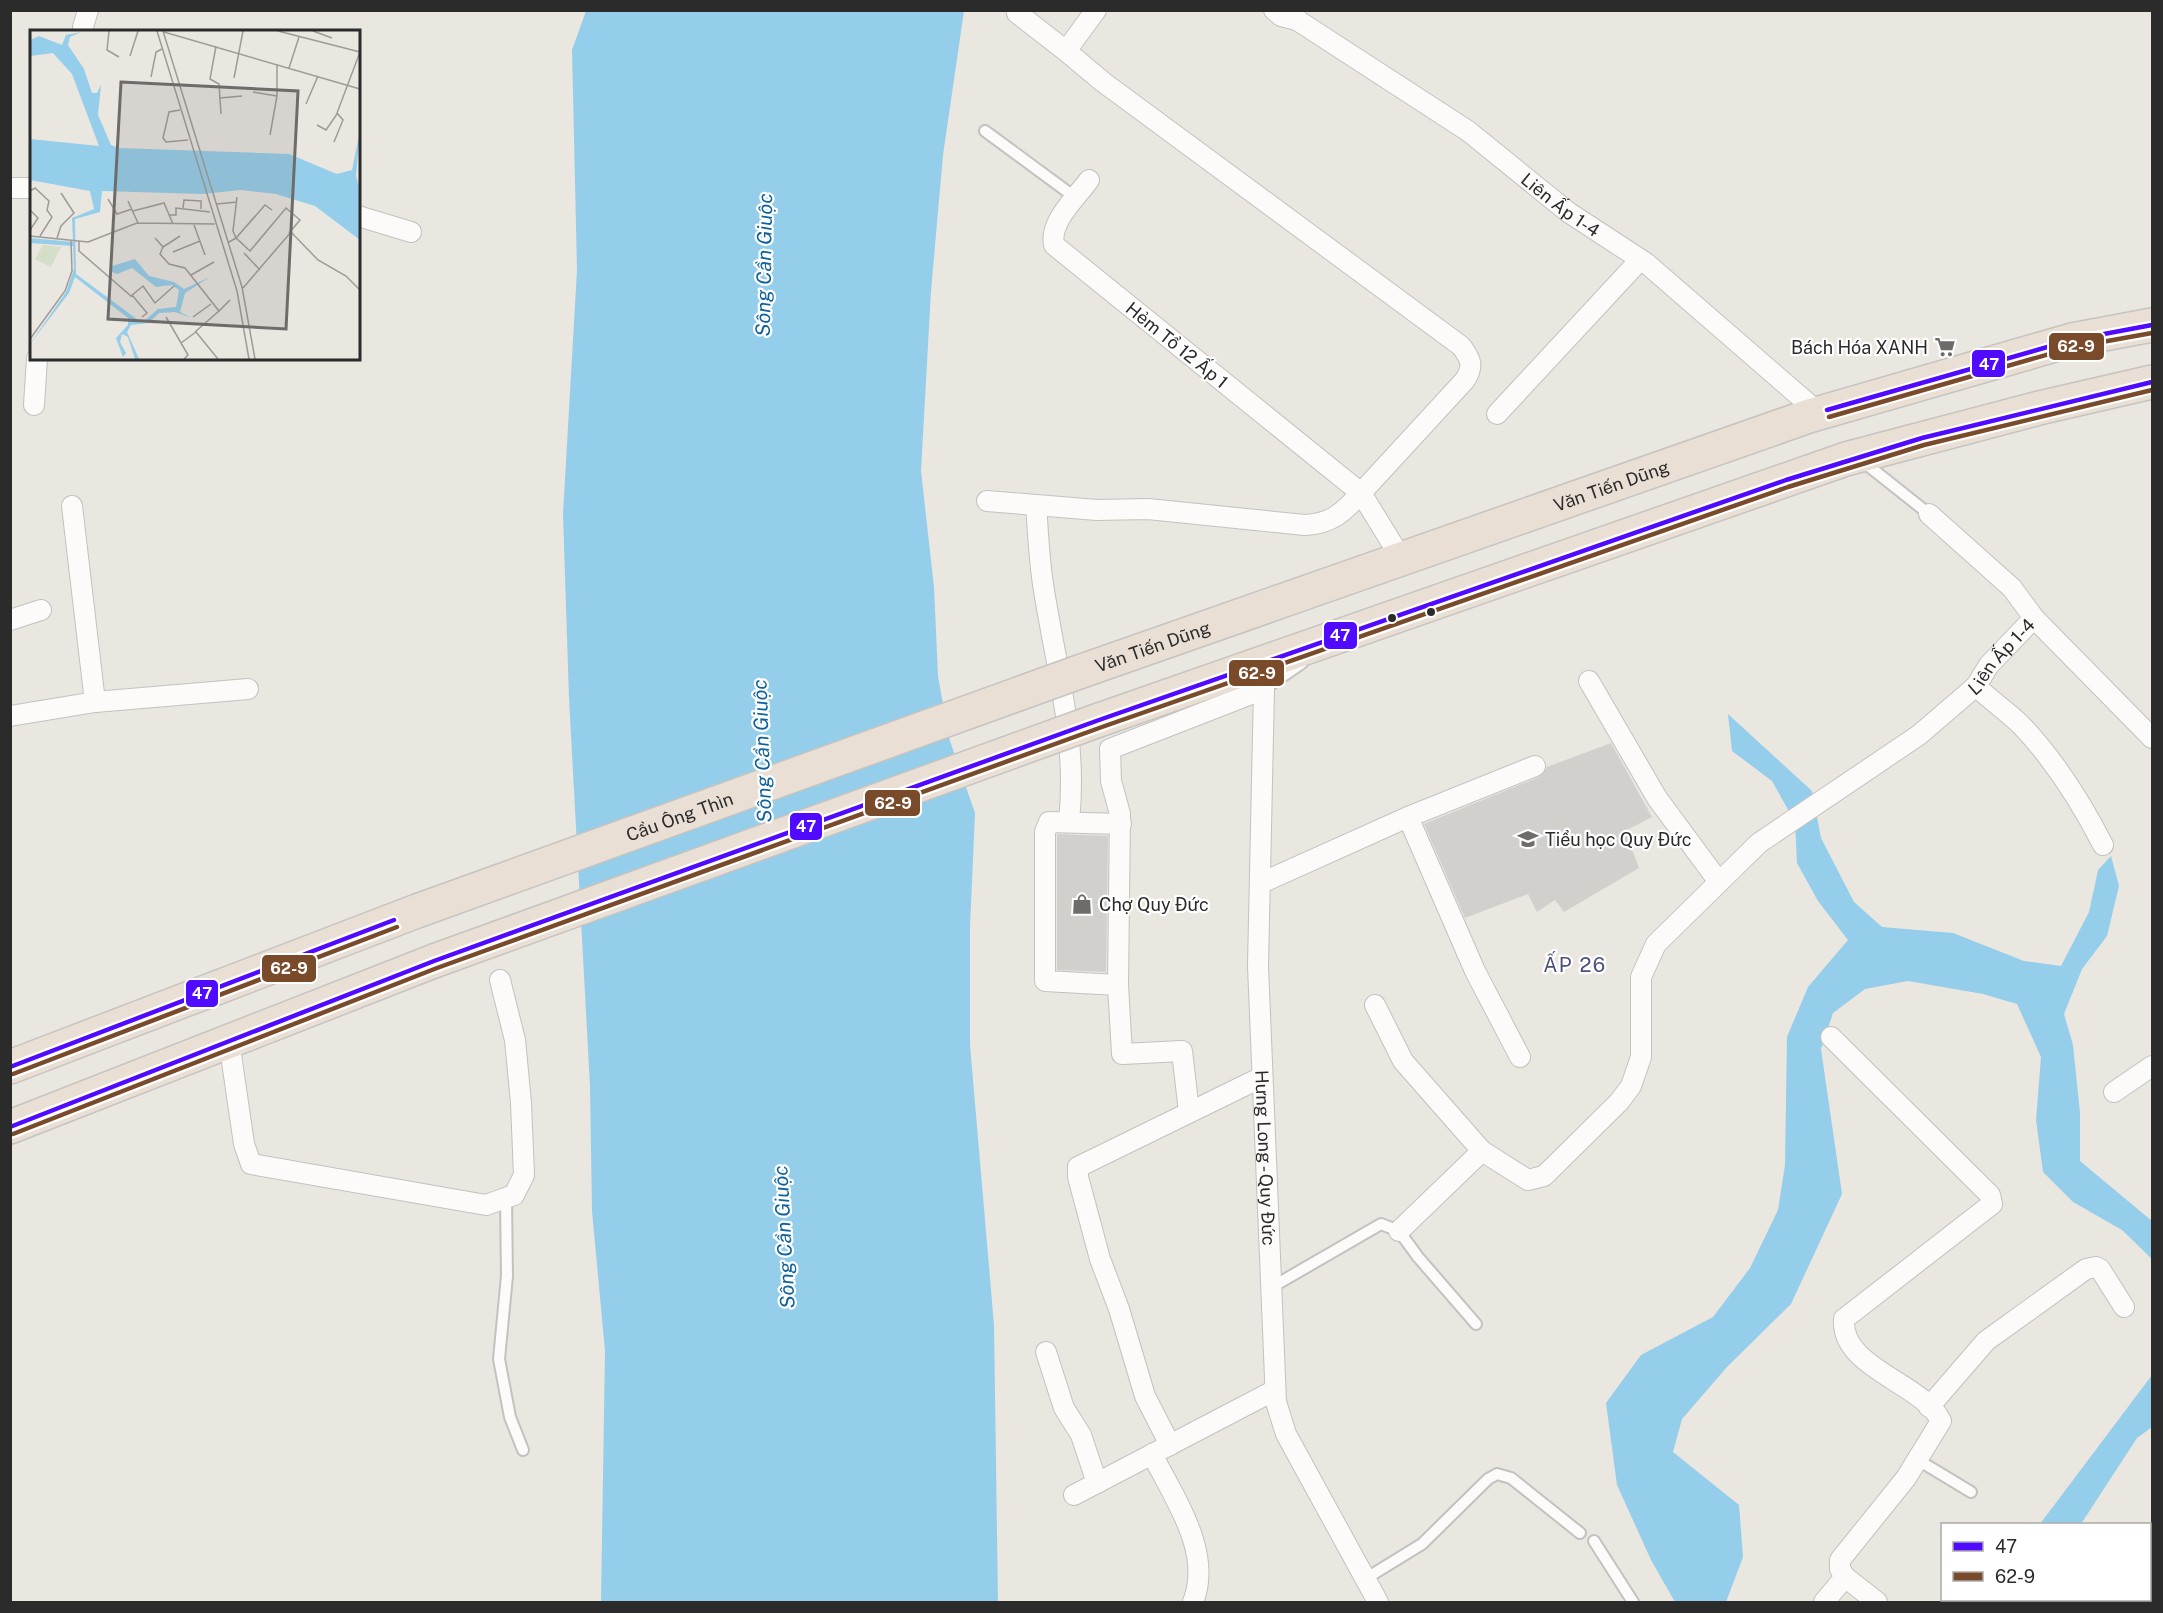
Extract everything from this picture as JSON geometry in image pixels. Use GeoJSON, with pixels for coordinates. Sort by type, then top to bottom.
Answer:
{"type":"FeatureCollection","features":[{"type":"Feature","properties":{"kind":"highway","name":"Văn Tiến Dũng"},"geometry":{"type":"LineString","coordinates":[[1079,672],[1819,413],[2072,340],[2152,325]]}},
{"type":"Feature","properties":{"kind":"highway"},"geometry":{"type":"LineString","coordinates":[[10,1127],[434,961],[1099,720],[1856,456],[2039,408],[2152,382]]}},
{"type":"Feature","properties":{"kind":"highway","name":"Cầu Ông Thìn"},"geometry":{"type":"LineString","coordinates":[[10,1067],[417,911],[1079,672]]}},
{"type":"Feature","properties":{"kind":"street"},"geometry":{"type":"LineString","coordinates":[[1066,51],[1096,10]]}},
{"type":"Feature","properties":{"kind":"street","name":"Liên Ấp 1-4"},"geometry":{"type":"LineString","coordinates":[[1274,10],[1281,16],[1295,15],[1468,132],[1568,212],[1646,263],[1819,413]]}},
{"type":"Feature","properties":{"kind":"street"},"geometry":{"type":"LineString","coordinates":[[987,501],[1097,510],[1148,509],[1319,525],[1334,520],[1361,493],[1465,380],[1471,370],[1471,359],[1461,346],[1112,89],[1017,13]]}},
{"type":"Feature","properties":{"kind":"street","name":"Hẻm Tổ 12 Ấp 1"},"geometry":{"type":"LineString","coordinates":[[1089,180],[1052,234],[1054,245],[1361,493],[1401,558]]}},
{"type":"Feature","properties":{"kind":"street"},"geometry":{"type":"LineString","coordinates":[[10,188],[30,188]]}},
{"type":"Feature","properties":{"kind":"street"},"geometry":{"type":"LineString","coordinates":[[360,217],[411,232]]}},
{"type":"Feature","properties":{"kind":"street"},"geometry":{"type":"LineString","coordinates":[[1497,414],[1640,261]]}},
{"type":"Feature","properties":{"kind":"street"},"geometry":{"type":"LineString","coordinates":[[33,405],[37,360]]}},
{"type":"Feature","properties":{"kind":"street"},"geometry":{"type":"LineString","coordinates":[[1036,505],[1043,583],[1069,729],[1073,769],[1069,821]]}},
{"type":"Feature","properties":{"kind":"street"},"geometry":{"type":"LineString","coordinates":[[72,506],[95,702]]}},
{"type":"Feature","properties":{"kind":"street","name":"Liên Ấp 1-4"},"geometry":{"type":"LineString","coordinates":[[1375,1005],[1403,1061],[1482,1151],[1528,1180],[1544,1176],[1619,1102],[1630,1086],[1641,1057],[1641,977],[1656,945],[1759,843],[1919,735],[1976,686],[1989,665],[2034,618],[2012,588],[1929,514]]}},
{"type":"Feature","properties":{"kind":"street"},"geometry":{"type":"LineString","coordinates":[[10,620],[41,610]]}},
{"type":"Feature","properties":{"kind":"street"},"geometry":{"type":"LineString","coordinates":[[2034,618],[2152,738]]}},
{"type":"Feature","properties":{"kind":"street"},"geometry":{"type":"LineString","coordinates":[[1589,681],[1657,798],[1719,882]]}},
{"type":"Feature","properties":{"kind":"street"},"geometry":{"type":"LineString","coordinates":[[1976,686],[2020,725],[2037,744],[2079,798],[2103,846]]}},
{"type":"Feature","properties":{"kind":"street"},"geometry":{"type":"LineString","coordinates":[[10,716],[95,702],[248,689]]}},
{"type":"Feature","properties":{"kind":"street"},"geometry":{"type":"LineString","coordinates":[[1189,1112],[1182,1051],[1122,1054],[1118,985],[1120,824],[1111,781],[1110,749],[1264,689]]}},
{"type":"Feature","properties":{"kind":"street","name":"Hưng Long - Quy Đức"},"geometry":{"type":"LineString","coordinates":[[1264,689],[1262,883],[1258,966],[1275,1390],[1286,1434],[1377,1602]]}},
{"type":"Feature","properties":{"kind":"street"},"geometry":{"type":"LineString","coordinates":[[1262,883],[1408,817],[1535,766]]}},
{"type":"Feature","properties":{"kind":"street"},"geometry":{"type":"LineString","coordinates":[[1408,817],[1475,971],[1520,1057]]}},
{"type":"Feature","properties":{"kind":"street"},"geometry":{"type":"LineString","coordinates":[[1118,985],[1045,981],[1046,825],[1049,822],[1069,821],[1120,824]]}},
{"type":"Feature","properties":{"kind":"street"},"geometry":{"type":"LineString","coordinates":[[229,1041],[244,1144],[251,1164],[486,1205],[514,1195],[524,1175],[515,1040],[500,980]]}},
{"type":"Feature","properties":{"kind":"street"},"geometry":{"type":"LineString","coordinates":[[1831,1037],[1990,1195],[1992,1204],[1844,1319],[1843,1332],[1846,1340],[1857,1353],[1929,1407],[1941,1421],[1918,1460],[1840,1560],[1840,1569],[1845,1577],[1877,1602]]}},
{"type":"Feature","properties":{"kind":"street"},"geometry":{"type":"LineString","coordinates":[[2114,1092],[2152,1066]]}},
{"type":"Feature","properties":{"kind":"street"},"geometry":{"type":"LineString","coordinates":[[1170,1445],[1145,1396],[1119,1310],[1100,1258],[1078,1177],[1078,1167],[1262,1077]]}},
{"type":"Feature","properties":{"kind":"street"},"geometry":{"type":"LineString","coordinates":[[1399,1231],[1482,1151]]}},
{"type":"Feature","properties":{"kind":"street"},"geometry":{"type":"LineString","coordinates":[[1929,1407],[1986,1341],[2086,1269],[2096,1267],[2100,1269],[2124,1307]]}},
{"type":"Feature","properties":{"kind":"street"},"geometry":{"type":"LineString","coordinates":[[1046,1352],[1064,1408],[1081,1435],[1097,1483]]}},
{"type":"Feature","properties":{"kind":"street"},"geometry":{"type":"LineString","coordinates":[[1074,1494],[1275,1390]]}},
{"type":"Feature","properties":{"kind":"street"},"geometry":{"type":"LineString","coordinates":[[1152,1454],[1196,1546],[1200,1566],[1198,1590],[1193,1602]]}},
{"type":"Feature","properties":{"kind":"street"},"geometry":{"type":"LineString","coordinates":[[1824,1602],[1845,1577]]}},
{"type":"Feature","properties":{"kind":"lane"},"geometry":{"type":"LineString","coordinates":[[985,131],[1076,198]]}},
{"type":"Feature","properties":{"kind":"lane","name":"Liên Ấp 1-4"},"geometry":{"type":"LineString","coordinates":[[1856,456],[1929,514]]}},
{"type":"Feature","properties":{"kind":"lane"},"geometry":{"type":"LineString","coordinates":[[1264,689],[1345,634]]}},
{"type":"Feature","properties":{"kind":"lane"},"geometry":{"type":"LineString","coordinates":[[506,1199],[507,1276],[499,1359],[510,1417],[524,1450]]}},
{"type":"Feature","properties":{"kind":"lane"},"geometry":{"type":"LineString","coordinates":[[1272,1287],[1381,1224],[1399,1231],[1418,1257],[1476,1324]]}},
{"type":"Feature","properties":{"kind":"lane"},"geometry":{"type":"LineString","coordinates":[[1918,1460],[1971,1492]]}},
{"type":"Feature","properties":{"kind":"lane"},"geometry":{"type":"LineString","coordinates":[[1365,1578],[1422,1544],[1488,1479],[1497,1474],[1510,1478],[1580,1533]]}},
{"type":"Feature","properties":{"kind":"lane"},"geometry":{"type":"LineString","coordinates":[[1594,1540],[1632,1602]]}},
{"type":"Feature","properties":{"kind":"water","name":"Sông Cần Giuộc"},"geometry":{"type":"Polygon","coordinates":[[[586,11],[964,11],[943,155],[931,291],[921,471],[934,587],[938,676],[949,738],[975,813],[970,927],[970,1045],[994,1325],[998,1602],[601,1602],[605,1351],[592,1211],[590,1086],[569,698],[563,514],[577,270],[572,50],[586,11]]]}},
{"type":"Feature","properties":{"kind":"water"},"geometry":{"type":"Polygon","coordinates":[[[1728,714],[1812,791],[1821,838],[1854,902],[1882,927],[1953,933],[2024,961],[2061,966],[2089,912],[2098,870],[2111,856],[2119,886],[2107,936],[2082,969],[2064,1014],[2073,1045],[2080,1113],[2080,1161],[2152,1221],[2152,1259],[2122,1230],[2073,1202],[2043,1172],[2036,1120],[2041,1057],[2017,1004],[1983,994],[1908,981],[1865,989],[1833,1013],[1821,1049],[1842,1194],[1791,1304],[1727,1367],[1682,1419],[1673,1452],[1739,1505],[1743,1557],[1726,1602],[1675,1602],[1651,1560],[1617,1485],[1606,1403],[1641,1355],[1713,1317],[1750,1268],[1778,1210],[1785,1165],[1787,1037],[1808,987],[1848,940],[1818,901],[1797,863],[1795,822],[1772,781],[1732,751],[1728,714]]]}},
{"type":"Feature","properties":{"kind":"water"},"geometry":{"type":"Polygon","coordinates":[[[2152,1375],[2152,1427],[2137,1438],[2082,1523],[2041,1523],[2152,1375]]]}},
{"type":"Feature","properties":{"kind":"building","name":"Tiểu học Quy Đức"},"geometry":{"type":"Polygon","coordinates":[[[1611,743],[1652,817],[1625,831],[1639,868],[1564,912],[1555,900],[1537,912],[1528,894],[1465,918],[1424,824],[1539,777],[1547,767],[1611,743]]]}},
{"type":"Feature","properties":{"kind":"building","name":"Chợ Quy Đức"},"geometry":{"type":"Polygon","coordinates":[[[1057,834],[1108,836],[1106,972],[1057,970],[1057,834]]]}},
{"type":"Feature","properties":{"kind":"transit line","name":"47"},"geometry":{"type":"LineString","coordinates":[[1827,410],[2072,340],[2152,325]]}},
{"type":"Feature","properties":{"kind":"transit line","name":"62-9"},"geometry":{"type":"LineString","coordinates":[[1829,417],[2074,347],[2152,333]]}},
{"type":"Feature","properties":{"kind":"transit line","name":"47"},"geometry":{"type":"LineString","coordinates":[[10,1127],[434,961],[1099,720],[1786,480],[1922,438],[2152,382]]}},
{"type":"Feature","properties":{"kind":"transit line","name":"62-9"},"geometry":{"type":"LineString","coordinates":[[13,1134],[437,968],[1102,727],[1788,487],[1924,445],[2152,390]]}},
{"type":"Feature","properties":{"kind":"transit line","name":"47"},"geometry":{"type":"LineString","coordinates":[[10,1067],[394,920]]}},
{"type":"Feature","properties":{"kind":"transit line","name":"62-9"},"geometry":{"type":"LineString","coordinates":[[13,1074],[397,927]]}},
{"type":"Feature","properties":{"kind":"place","name":"Bách Hóa XANH"},"geometry":{"type":"Point","coordinates":[1945,347]}},
{"type":"Feature","properties":{"kind":"place","name":"Tiểu học Quy Đức"},"geometry":{"type":"Point","coordinates":[1528,839]}},
{"type":"Feature","properties":{"kind":"place","name":"Chợ Quy Đức"},"geometry":{"type":"Point","coordinates":[1082,904]}},
{"type":"Feature","properties":{"kind":"district","name":"ẤP 26"},"geometry":{"type":"Point","coordinates":[1575,965]}}]}
